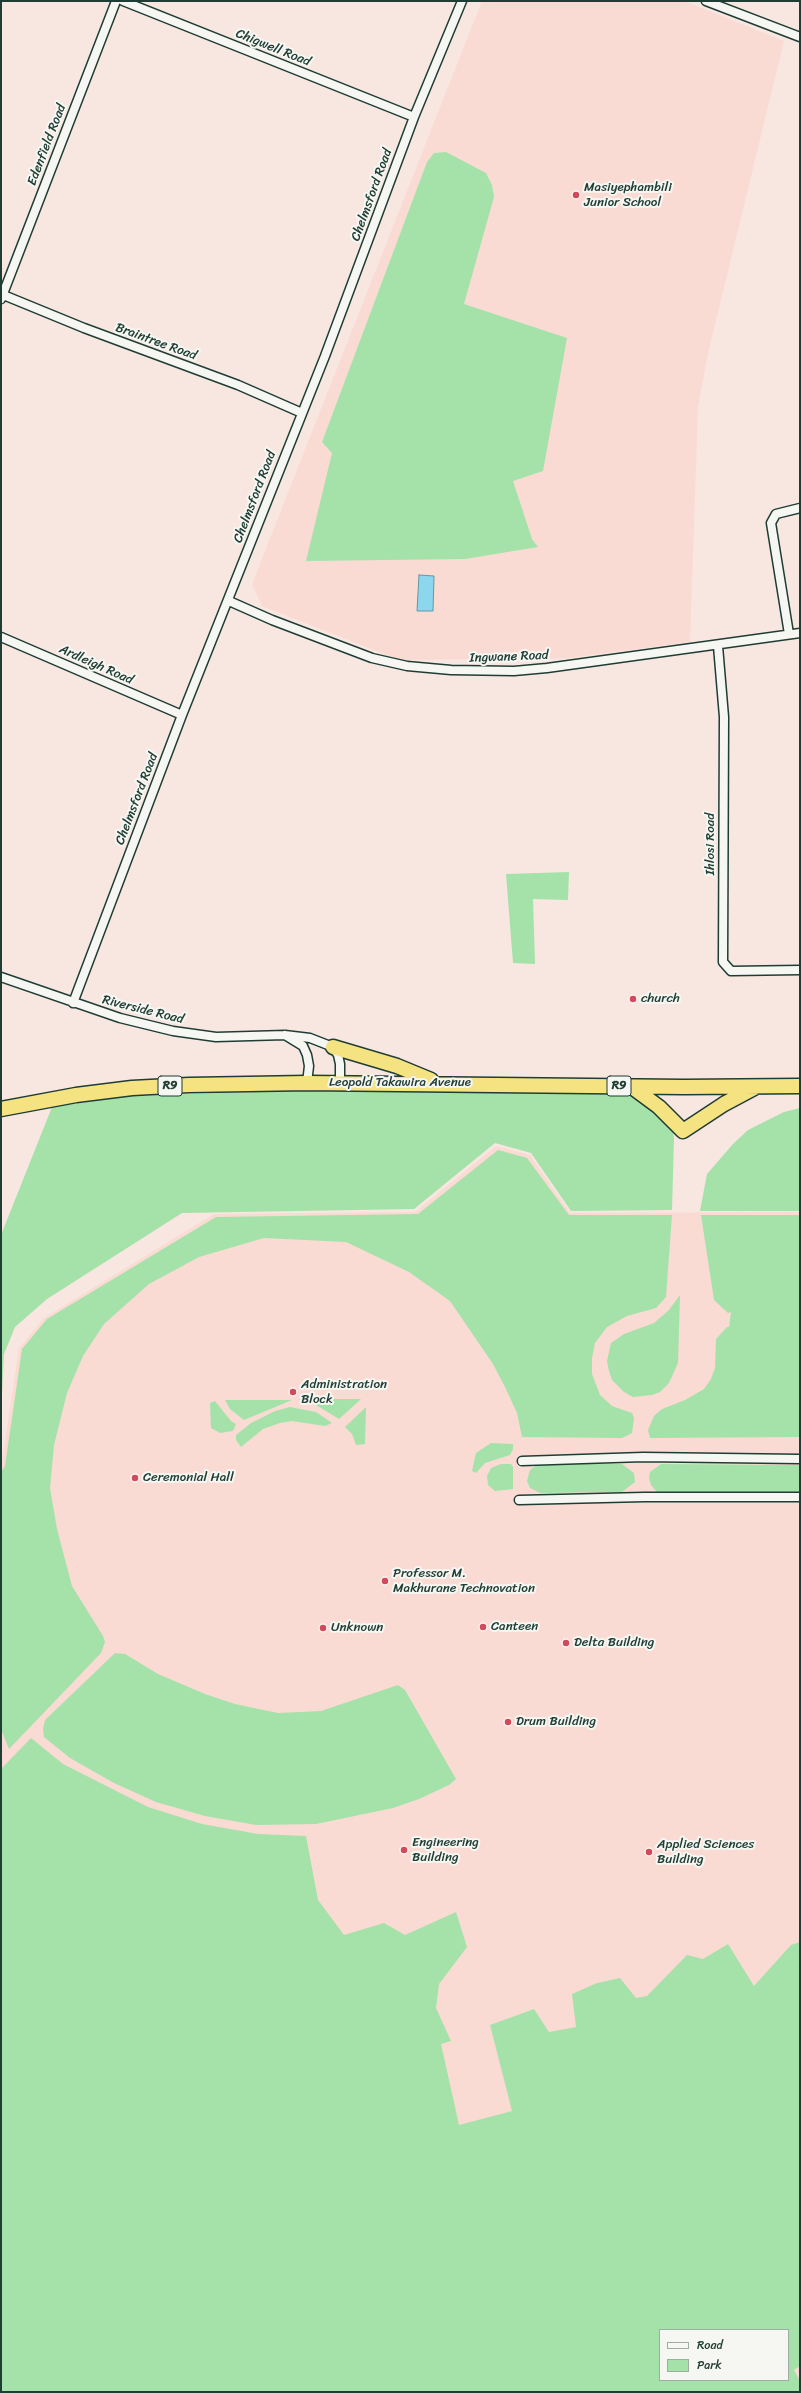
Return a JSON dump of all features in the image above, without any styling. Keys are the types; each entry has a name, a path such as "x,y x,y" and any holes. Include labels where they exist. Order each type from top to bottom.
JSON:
{"highway":[{"path":"333,1047 397,1066 437,1083"},
{"name":"Leopold Takawira Avenue","path":"1,1109 76,1095 132,1088 307,1083 800,1086"},
{"path":"632,1086 665,1112 683,1131 724,1104 757,1086"}],"street":[{"name":"Edenfield Road","path":"1,296 116,1"},
{"name":"Chigwell Road","path":"123,1 414,117"},
{"name":"Chelmsford Road","path":"73,1003 182,715 229,601 325,356 414,117 462,1"},
{"path":"706,1 800,37"},
{"name":"Braintree Road","path":"1,296 238,385 302,412"},
{"path":"789,634 771,523 776,514 800,508"},
{"name":"Ingwane Road","path":"229,601 272,620 372,658 406,666 451,670 514,671 547,668 718,646 800,633"},
{"name":"Ardleigh Road","path":"1,637 182,715"},
{"name":"Ihlosi Road","path":"718,646 724,717 723,962 731,971 800,970"},
{"name":"Riverside Road","path":"1,977 120,1018 194,1034 250,1037 285,1035 310,1038 333,1047"},
{"path":"285,1035 303,1046 308,1054 309,1066 307,1083"},
{"path":"333,1047 338,1055 340,1064 340,1083"},
{"path":"522,1461 643,1457 800,1459"},
{"path":"519,1500 644,1497 800,1497"}],"shaded area":[{"name":"Masiyephambili Junior School","path":"482,1 684,1 784,41 709,349 698,406 690,642 569,658 399,660 262,606 252,584"},
{"path":"496,1146 530,1155 570,1213 800,1212 800,2392 255,2392 1,2014 1,1468 19,1348 44,1318 214,1214 415,1212"}],"green space":[{"path":"446,152 486,173 492,185 494,197 464,304 567,338 543,471 513,481 532,539 538,547 465,559 306,561 332,453 322,442 427,162 434,153"},
{"path":"569,872 568,900 533,899 535,964 513,963 506,874"},
{"path":"285,1091 621,1093 640,1096 672,1125 674,1138 672,1210 571,1211 531,1153 495,1143 414,1209 182,1213 47,1299 15,1327 4,1354 1,1412 1,1235 52,1107 129,1096"},
{"path":"800,1108 800,1211 700,1211 707,1174 733,1144 748,1130 784,1112"},
{"path":"498,1150 527,1158 569,1215 672,1215 666,1297 656,1308 627,1316 607,1327 595,1343 592,1358 592,1374 600,1395 612,1406 632,1413 634,1418 632,1433 622,1438 522,1437 517,1413 493,1364 450,1301 409,1272 346,1242 264,1238 199,1257 149,1284 104,1324 83,1356 67,1393 54,1445 50,1488 57,1529 72,1586 103,1636 105,1642 101,1653 9,1749 1,1729 1,1472 5,1466 22,1349 47,1319 216,1217 418,1214"},
{"path":"701,1215 800,1215 800,1437 650,1438 648,1430 654,1416 662,1409 685,1400 704,1389 711,1379 715,1368 716,1339 727,1327 729,1327 731,1312 728,1313 714,1300"},
{"path":"680,1295 678,1363 669,1383 660,1392 652,1395 633,1397 624,1392 612,1380 607,1361 611,1343 624,1334 654,1323 669,1310"},
{"path":"298,1399 361,1399 339,1419 316,1405"},
{"path":"225,1400 292,1400 244,1420 230,1409"},
{"path":"215,1401 231,1421 236,1424 233,1431 220,1433 211,1428 210,1403"},
{"path":"290,1407 316,1412 332,1423 325,1426 292,1421 280,1423 263,1429 241,1447 236,1440 236,1435 251,1423 275,1411"},
{"path":"366,1407 365,1444 356,1445 352,1434 345,1427"},
{"path":"491,1443 513,1444 513,1449 510,1455 485,1463 476,1473 472,1471 476,1453"},
{"path":"540,1463 622,1464 634,1473 635,1482 622,1492 540,1493 530,1488 527,1481 530,1470"},
{"path":"501,1464 511,1464 513,1467 513,1489 495,1491 488,1485 487,1476 491,1468"},
{"path":"661,1464 800,1465 800,1493 657,1492 651,1485 649,1478 650,1472"},
{"path":"115,1653 125,1654 158,1674 205,1694 235,1704 278,1713 321,1711 398,1685 405,1690 456,1779 449,1785 419,1799 393,1808 316,1824 256,1825 205,1816 156,1802 114,1783 70,1758 44,1737 43,1729 45,1720"},
{"path":"31,1738 63,1764 148,1807 202,1824 258,1834 306,1836 318,1900 344,1935 384,1923 405,1935 456,1912 467,1947 439,1984 436,2008 451,2041 441,2044 459,2125 512,2111 490,2025 534,2009 549,2032 576,2027 572,1994 597,1983 620,1978 636,1998 647,1996 687,1955 703,1959 728,1944 754,1986 791,1945 800,1942 800,2366 794,2370 800,2381 800,2392 1,2392 1,1769"}],"water":[{"path":"419,575 434,576 433,611 417,611"}],"place":[{"name":"Masiyephambili Junior School","path":"576,195"},
{"name":"church","path":"633,999"},
{"name":"Administration Block","path":"293,1392"},
{"name":"Ceremonial Hall","path":"135,1478"},
{"name":"Professor M. Makhurane Technovation","path":"385,1581"},
{"name":"Canteen","path":"483,1627"},
{"name":"Unknown","path":"323,1628"},
{"name":"Delta Building","path":"566,1643"},
{"name":"Drum Building","path":"508,1722"},
{"name":"Engineering Building","path":"404,1850"},
{"name":"Applied Sciences Building","path":"649,1852"}]}
